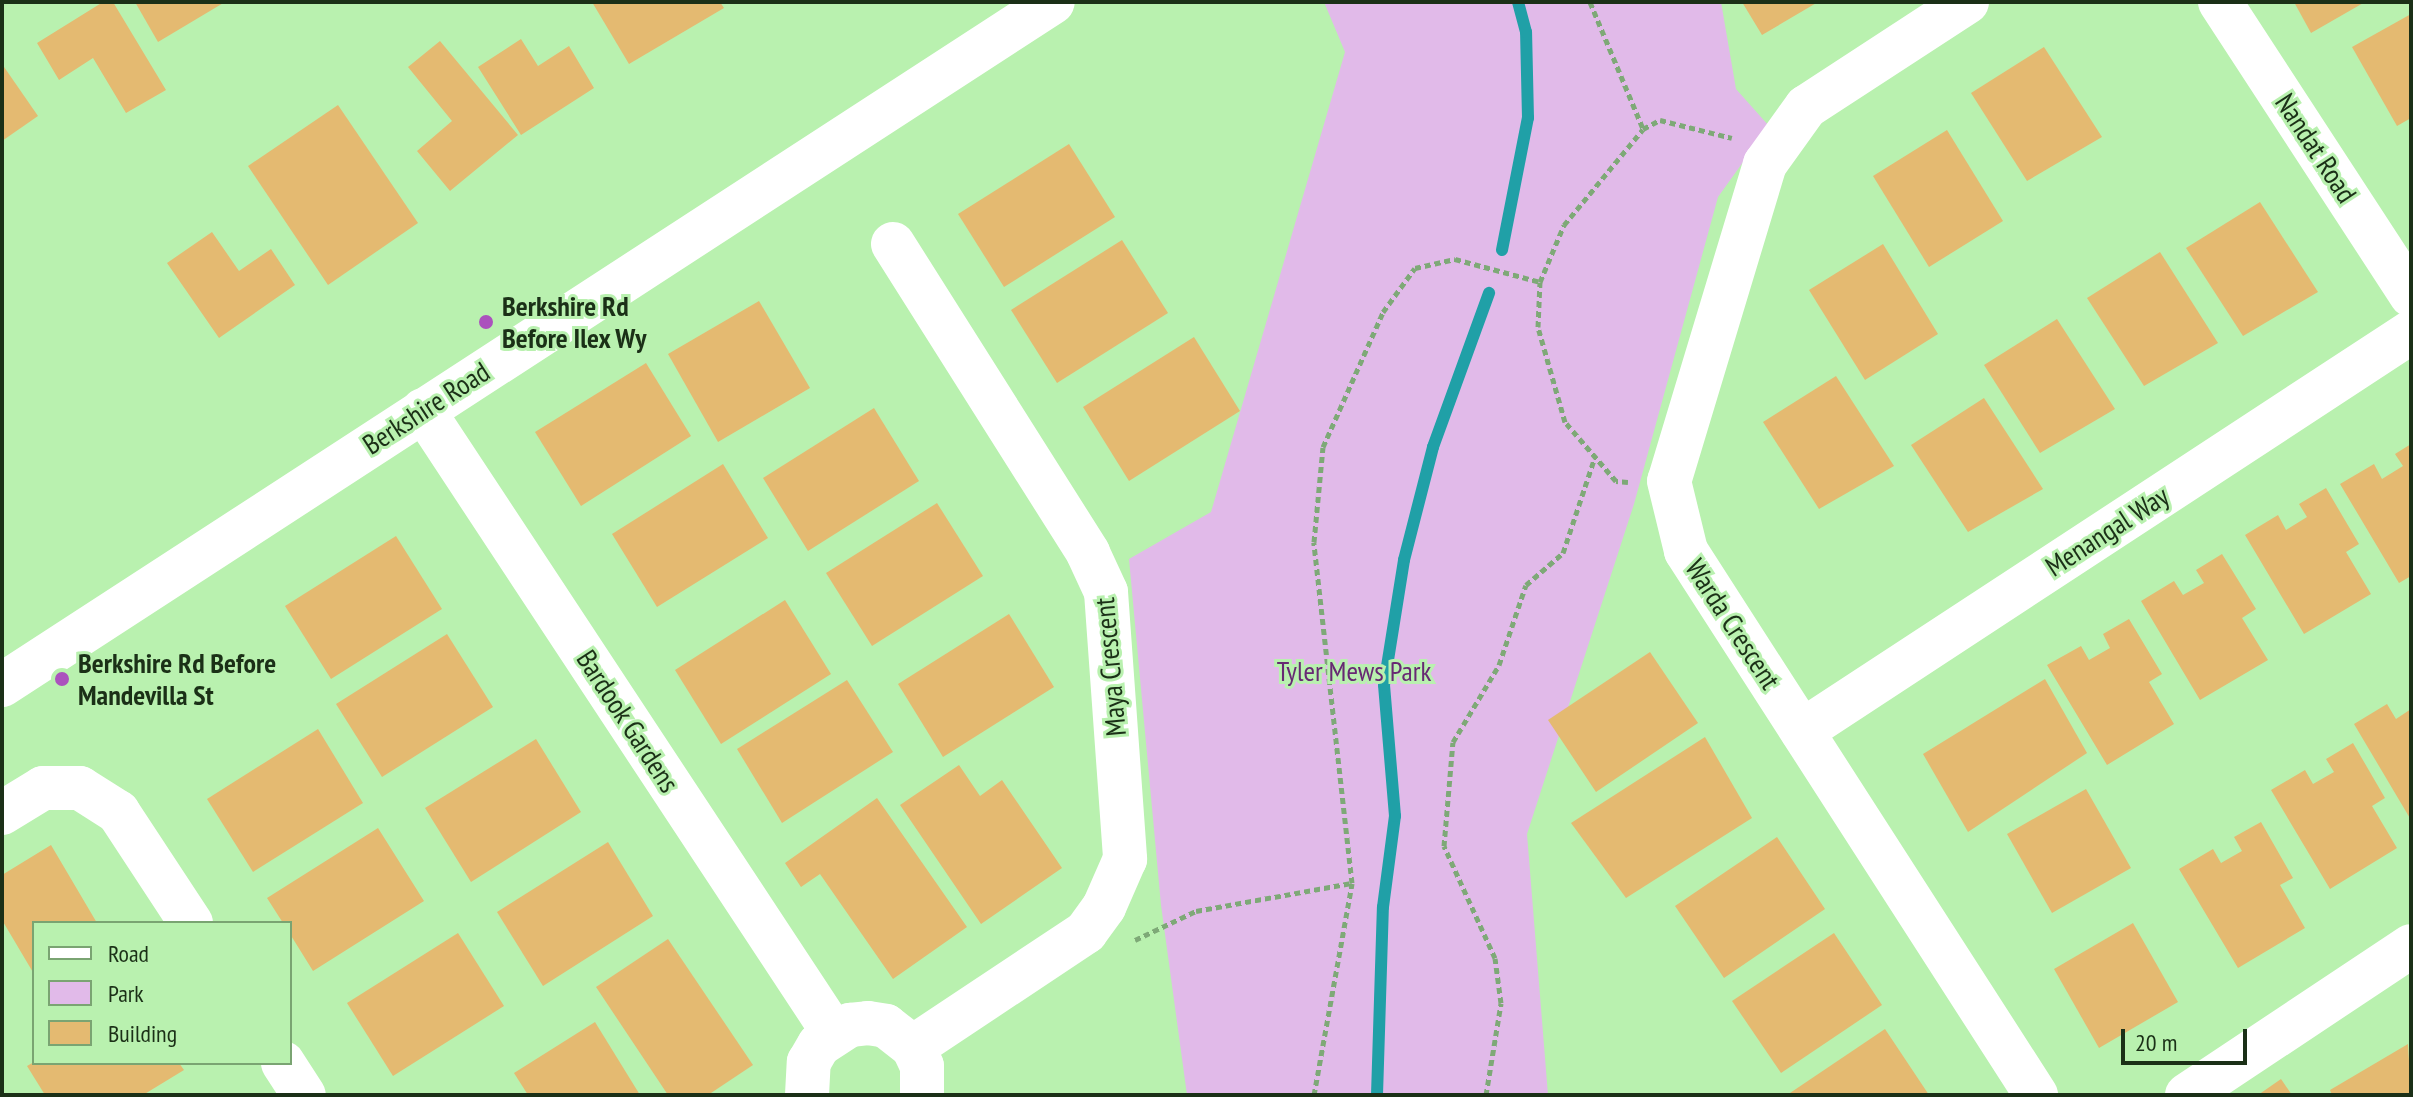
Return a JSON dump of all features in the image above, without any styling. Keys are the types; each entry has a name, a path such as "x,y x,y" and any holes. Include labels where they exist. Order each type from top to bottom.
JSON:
{"street":[{"name":"Berkshire Road","path":"2,685 1053,2"},
{"path":"1669,481 1765,164 1806,107 1967,2"},
{"name":"Nandat Road","path":"2220,2 2411,295"},
{"name":"Maya Crescent","path":"893,244 1088,553 1106,592 1125,859 1104,907 1086,932 913,1047"},
{"name":"Menangal Way","path":"1802,731 2411,332"},
{"name":"Bardook Gardens","path":"423,410 833,1032"},
{"name":"Warda Crescent","path":"1669,481 1686,551 2036,1095"},
{"path":"2,813 43,788 80,788 118,812 190,921"},
{"path":"2187,1095 2411,946"},
{"path":"807,1095 809,1062 833,1032 850,1025 886,1026 913,1047 922,1066 922,1095"},
{"path":"284,1065 304,1095"}],"path":[{"path":"1590,2 1643,129"},
{"path":"1669,481 1616,481 1594,460 1565,422 1538,327 1540,282 1564,225 1643,129 1660,120 1776,150"},
{"path":"1314,1095 1352,883 1314,542 1323,447 1383,312 1415,268 1455,259 1540,282"},
{"path":"1486,1095 1501,1003 1495,958 1444,846 1453,742 1499,665 1526,585 1563,553 1594,460"},
{"path":"1132,941 1196,911 1352,883"}],"green space":[{"name":"Tyler Mews Park","path":"1324,2 1721,2 1736,89 1769,126 1718,197 1634,504 1527,834 1548,1095 1187,1095 1161,905 1129,559 1211,512 1345,52"}],"building":[{"path":"103,2 113,2 166,90 126,113 93,58 59,80 37,43"},
{"path":"135,2 225,2 158,42"},
{"path":"592,2 720,2 724,8 629,64"},
{"path":"1742,2 1818,2 1762,35"},
{"path":"2294,2 2365,2 2311,33"},
{"path":"2411,14 2411,118 2397,126 2352,47"},
{"path":"521,39 538,66 569,46 594,88 521,135 478,67"},
{"path":"440,41 518,135 450,191 417,151 452,121 408,67"},
{"path":"2044,47 2102,137 2027,181 1971,93"},
{"path":"2,64 38,116 2,141"},
{"path":"338,105 418,223 328,285 248,166"},
{"path":"1947,130 2003,221 1929,267 1873,176"},
{"path":"1069,144 1115,217 1004,287 958,214"},
{"path":"2260,202 2318,292 2243,336 2186,248"},
{"path":"212,232 239,271 271,249 295,285 219,338 167,263"},
{"path":"1122,240 1168,313 1057,383 1011,310"},
{"path":"1883,244 1938,334 1865,380 1809,290"},
{"path":"2160,252 2218,343 2144,386 2087,298"},
{"path":"759,301 810,388 718,442 668,354"},
{"path":"2057,319 2115,409 2040,453 1984,365"},
{"path":"1194,337 1240,411 1129,481 1083,407"},
{"path":"646,363 691,436 581,506 535,432"},
{"path":"1836,376 1894,466 1819,509 1763,422"},
{"path":"1984,398 2043,489 1968,532 1911,445"},
{"path":"874,408 919,481 808,551 763,478"},
{"path":"2411,444 2411,576 2399,583 2340,484 2374,464 2382,479 2403,466 2395,454"},
{"path":"723,464 768,538 657,607 612,534"},
{"path":"2326,488 2359,544 2346,552 2371,594 2304,634 2245,535 2278,515 2286,530 2307,517 2299,504"},
{"path":"937,503 983,576 872,646 826,573"},
{"path":"396,536 442,609 331,679 285,606"},
{"path":"2222,554 2256,609 2242,618 2268,660 2200,700 2141,601 2174,581 2183,595 2204,583 2196,570"},
{"path":"785,600 831,674 721,744 675,670"},
{"path":"1009,614 1054,687 943,757 898,684"},
{"path":"2129,619 2162,674 2149,682 2174,724 2107,765 2047,665 2081,646 2089,660 2110,648 2103,634"},
{"path":"447,634 493,707 382,777 336,704"},
{"path":"1650,652 1698,723 1596,792 1548,720"},
{"path":"2045,679 2087,753 1968,832 1923,754"},
{"path":"847,680 893,752 782,823 737,749"},
{"path":"2387,704 2396,719 2411,709 2411,820 2354,724"},
{"path":"318,729 363,803 253,872 207,799"},
{"path":"1705,737 1752,818 1626,898 1571,823"},
{"path":"536,739 581,812 471,882 425,808"},
{"path":"2353,743 2385,798 2372,806 2397,848 2330,889 2271,790 2305,770 2313,784 2334,772 2326,759"},
{"path":"959,765 980,796 1002,780 1062,868 981,924 900,805"},
{"path":"2086,789 2131,868 2052,913 2007,834"},
{"path":"877,798 967,927 893,979 820,874 801,887 785,863"},
{"path":"2261,822 2293,878 2280,885 2305,928 2238,968 2179,869 2213,849 2221,863 2242,851 2234,837"},
{"path":"378,828 424,901 313,971 292,937 292,921 282,921 267,898"},
{"path":"1777,837 1825,909 1724,978 1675,906"},
{"path":"608,842 653,916 543,986 497,912"},
{"path":"51,845 96,921 32,921 32,971 2,920 2,875"},
{"path":"2133,923 2178,1002 2099,1048 2054,969"},
{"path":"458,933 504,1006 393,1076 347,1003"},
{"path":"1834,933 1882,1005 1781,1073 1732,1001"},
{"path":"668,939 753,1065 708,1095 668,1095 596,987"},
{"path":"595,1022 640,1095 528,1095 514,1073"},
{"path":"1885,1029 1929,1095 1787,1095"},
{"path":"2408,1044 2411,1095 2332,1095 2330,1090"},
{"path":"32,1063 180,1065 184,1070 143,1095 45,1095 27,1066"},
{"path":"2281,1079 2292,1095 2258,1095"}],"waterway":[{"path":"1502,250 1528,118 1526,32 1518,2"},
{"path":"1377,1095 1383,907 1395,816 1384,685 1404,560 1433,447 1489,293"}],"place":[{"name":"Berkshire Rd Before Ilex Wy","path":"486,322"},
{"name":"Berkshire Rd Before Mandevilla St","path":"62,679"}]}
